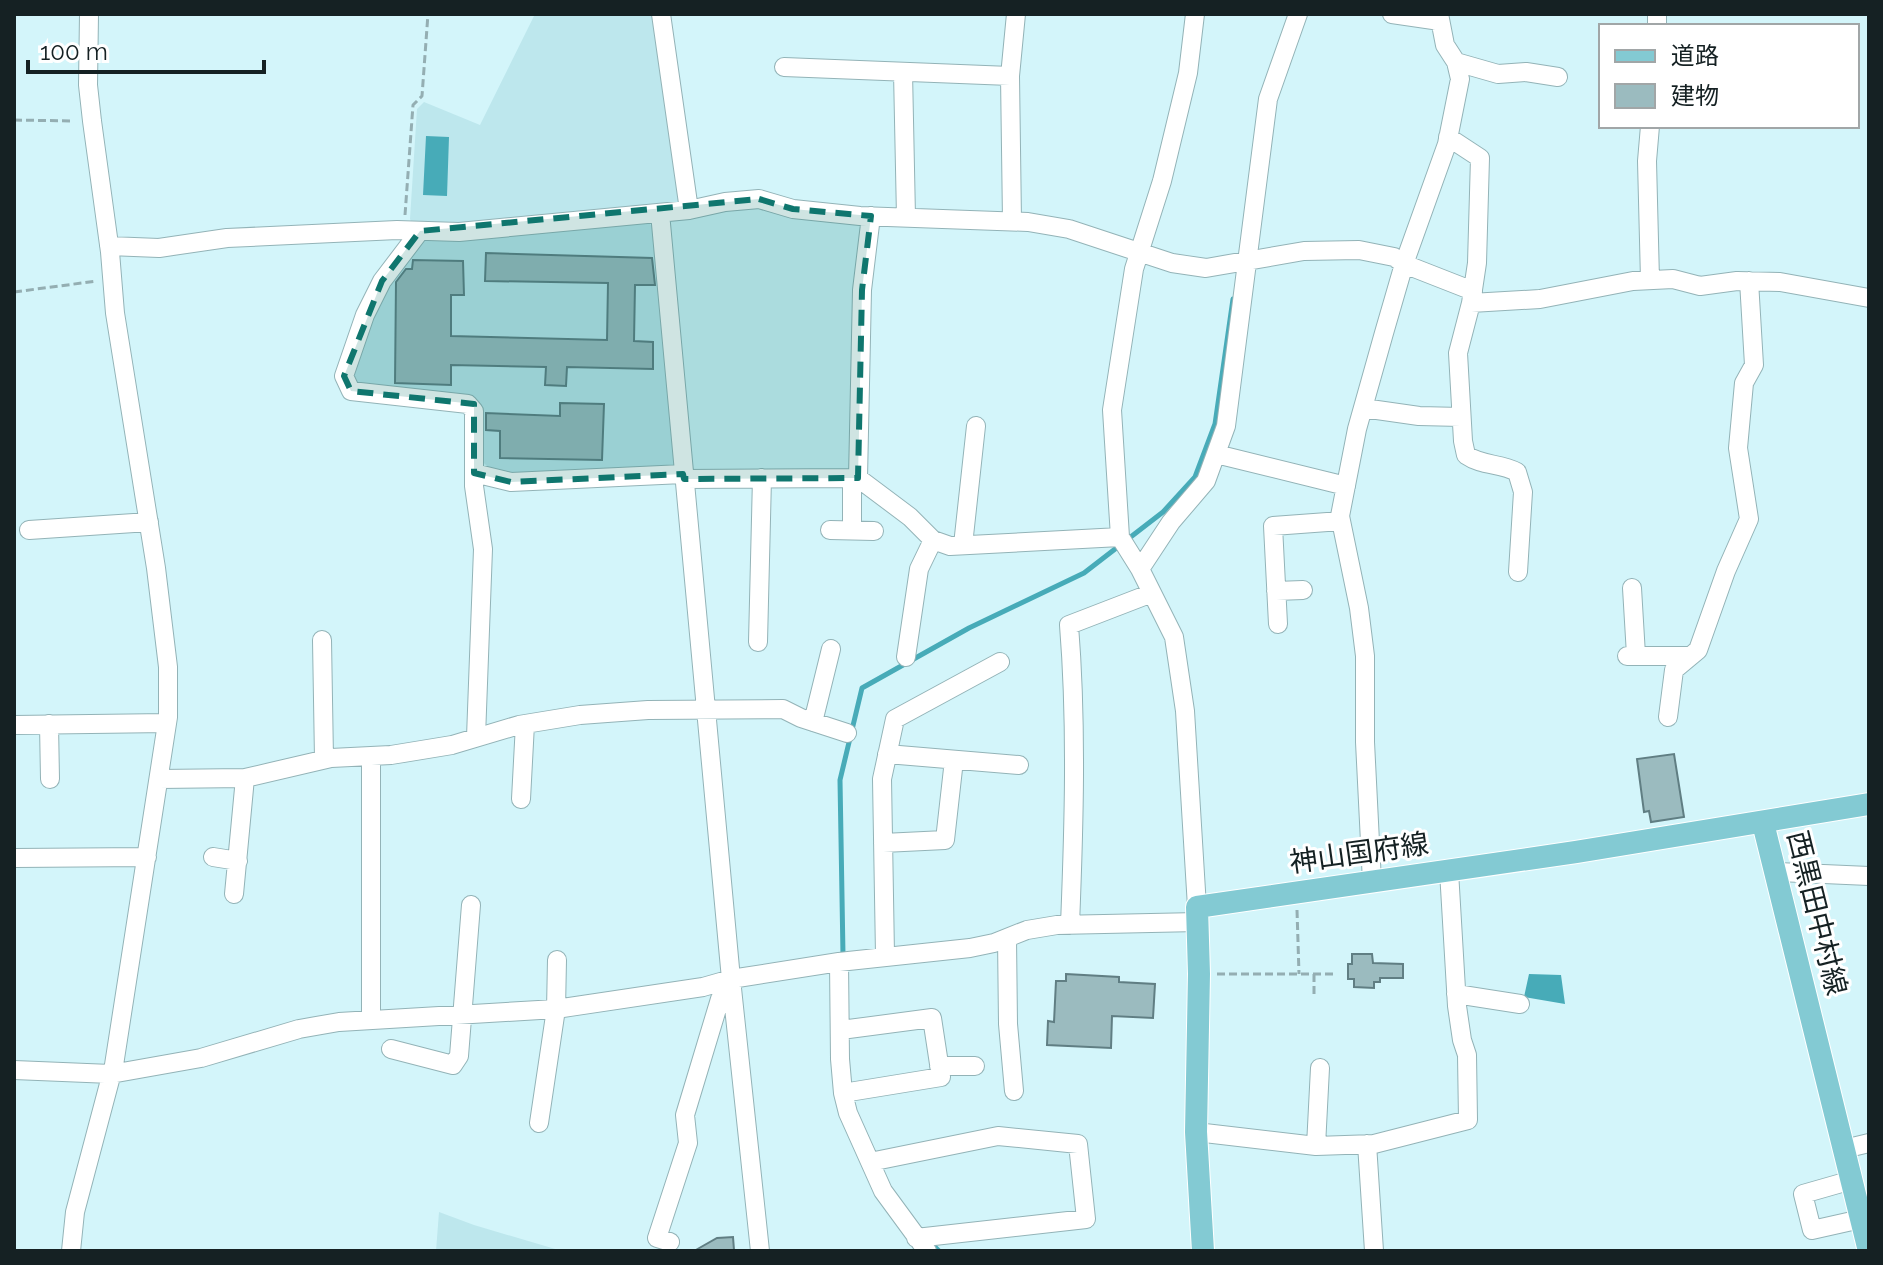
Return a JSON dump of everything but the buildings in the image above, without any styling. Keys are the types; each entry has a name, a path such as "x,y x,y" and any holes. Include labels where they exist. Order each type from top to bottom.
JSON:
{"main road":[{"name":"神山国府線","path":"1198,915 1297,893 1763,823 1869,804"},
{"name":"西黒田中村線","path":"1763,823 1869,1251"},
{"path":"1198,915 1196,1132 1203,1251"}],"street":[{"path":"71,1251 75,1212 111,1074 167,723 168,667 149,522 115,313 88,85 89,14"},
{"path":"661,14 689,210"},
{"path":"1012,221 1010,76 1016,14"},
{"path":"14,1070 111,1074 201,1058 299,1029 371,1020 556,1009 885,955 970,948 1027,930 1198,915 1185,711 1174,637 1140,569 1121,540 1112,410 1134,269 1162,181 1188,73 1195,14"},
{"path":"1140,569 1171,522 1206,481 1226,426 1268,99 1298,14"},
{"path":"1372,882 1365,742 1365,656 1359,608 1341,521 1363,408 1404,264 1448,137 1460,79 1456,62 1445,45 1440,18 1392,14"},
{"path":"1456,62 1498,74 1526,72 1558,77"},
{"path":"784,67 1010,76"},
{"path":"903,72 906,217"},
{"path":"1650,128 1647,161 1650,280"},
{"path":"1448,137 1480,158 1477,263 1458,353 1466,455 1476,462 1506,466 1517,472 1523,492 1518,572"},
{"path":"109,246 159,248 227,238 410,230 459,232 689,210 759,199 793,209 871,216 1012,221 1069,229 1172,263 1206,268 1304,251 1359,250 1394,257 1472,297 1540,299 1633,281 1673,279 1700,286 1749,281 1780,282 1869,298"},
{"path":"660,213 731,979 760,1251"},
{"path":"852,530 852,487 858,478 862,290 871,216"},
{"path":"410,230 365,315 344,376 351,391 468,404 474,411 474,473 483,549 476,737"},
{"path":"1668,717 1674,670 1698,650 1726,571 1749,519 1738,448 1744,383 1754,365 1749,281"},
{"path":"1363,408 1419,416 1461,417"},
{"path":"963,545 976,426"},
{"path":"1216,454 1346,486"},
{"path":"474,473 511,482 684,477 858,478 910,517 933,540 950,546 1121,540"},
{"path":"758,642 762,478"},
{"path":"1278,624 1273,526 1341,521"},
{"path":"29,530 149,522"},
{"path":"830,530 874,531"},
{"path":"906,657 919,569 933,540"},
{"path":"1632,588 1631,656 1691,656"},
{"path":"1276,591 1303,590"},
{"path":"1070,925 1074,788 1069,625 1152,593"},
{"path":"322,640 324,759"},
{"path":"813,722 831,649"},
{"path":"885,955 882,779 895,719 1000,662"},
{"path":"159,779 245,778 324,759 452,745 525,724 580,715 783,709 847,733"},
{"path":"14,725 167,723"},
{"path":"49,724 50,779"},
{"path":"521,799 525,724"},
{"path":"887,754 1019,765"},
{"path":"371,756 371,1020"},
{"path":"883,843 945,840 954,760"},
{"path":"234,894 245,778"},
{"path":"14,858 58,849 147,857"},
{"path":"213,857 238,861"},
{"path":"1196,1132 1316,1146 1367,1144 1468,1120 1467,1055 1456,994 1449,871"},
{"path":"1777,872 1869,876"},
{"path":"391,1049 453,1065 459,1056 471,905"},
{"path":"1007,938 1008,1024 1014,1091"},
{"path":"539,1123 556,1009 557,960"},
{"path":"839,962 843,1093 848,1113 883,1191 921,1247 1086,1219 1078,1144 998,1136 870,1162"},
{"path":"670,1242 657,1238 688,1143 685,1115 720,999 731,979"},
{"path":"1456,994 1520,1004"},
{"path":"841,1030 932,1018 941,1077 843,1093"},
{"path":"939,1066 975,1066"},
{"path":"1316,1146 1320,1068"},
{"path":"1844,1149 1869,1143"},
{"path":"1367,1144 1374,1251"},
{"path":"1852,1180 1803,1194 1812,1230 1861,1219"}],"path":[{"path":"410,230 405,212 413,105 422,96 428,14"},
{"path":"14,120 92,121"},
{"path":"14,292 112,279"},
{"path":"1297,893 1299,974"},
{"path":"1199,974 1337,974"},
{"path":"1314,974 1314,995"}],"highlighted area":[{"path":"759,199 793,209 871,216 862,290 858,478 684,479 683,474 511,482 474,473 474,404 351,391 344,376 382,281 420,231"}],"shaded area":[{"path":"535,14 656,14 683,205 413,226 410,219 417,109 424,102 480,125"},
{"path":"646,219 656,232 676,466 515,477 492,471 482,461 480,409 358,387 353,370 371,310 426,234"},
{"path":"439,1212 474,1225 562,1251 436,1251"}],"water":[{"path":"426,136 449,137 447,196 423,195"},
{"path":"1529,974 1561,975 1565,1004 1524,997"}],"waterway":[{"path":"843,955 840,780 862,688 969,628 1084,573 1163,512 1195,477 1215,424 1233,299"},
{"path":"933,1245 939,1251"}]}
